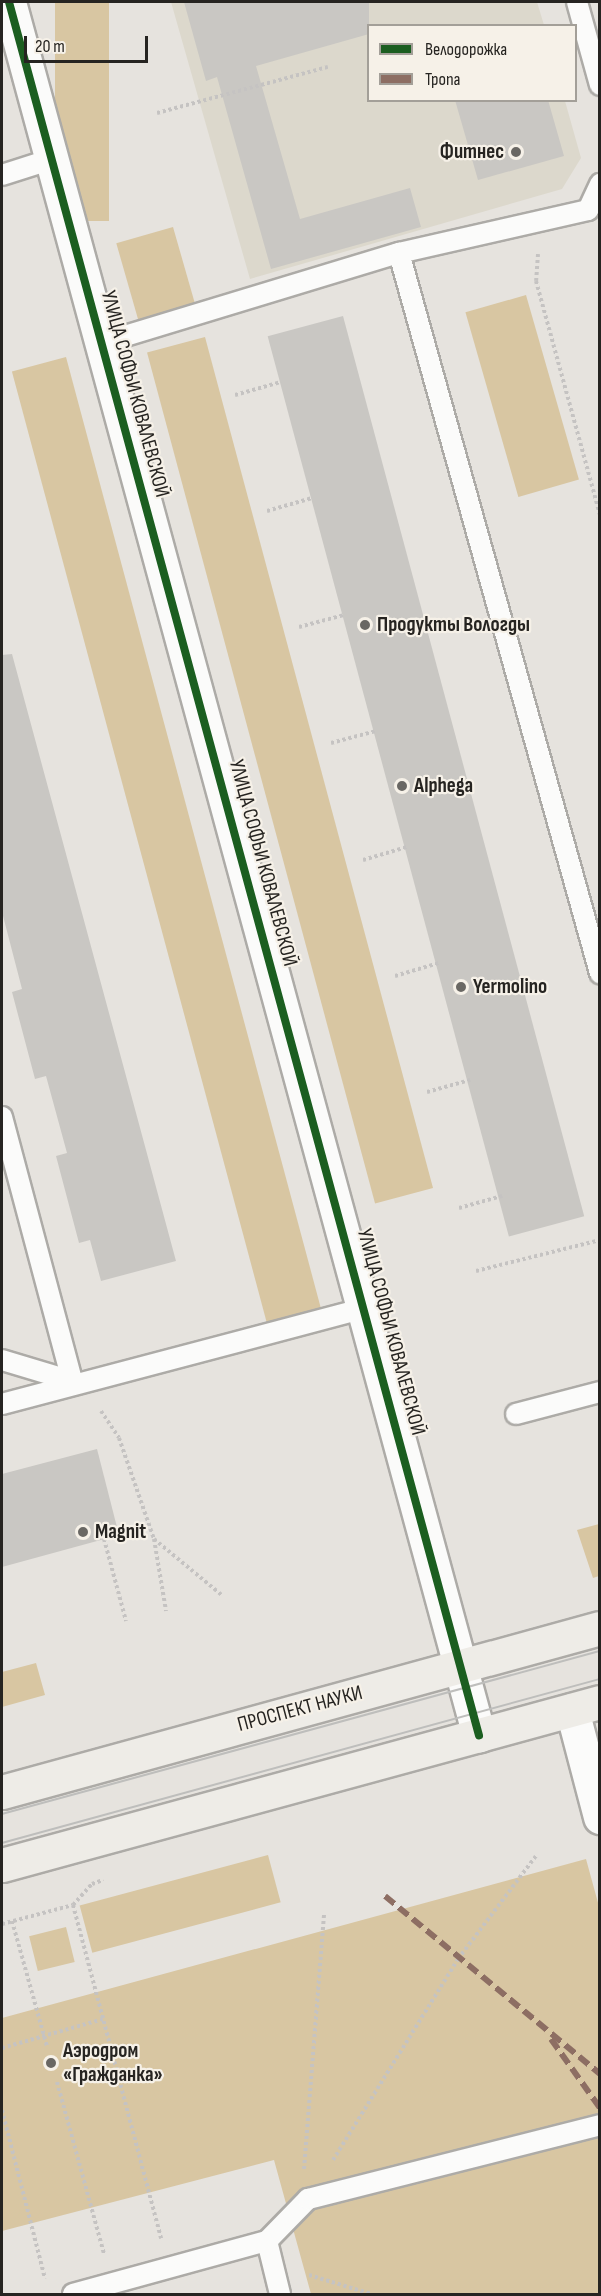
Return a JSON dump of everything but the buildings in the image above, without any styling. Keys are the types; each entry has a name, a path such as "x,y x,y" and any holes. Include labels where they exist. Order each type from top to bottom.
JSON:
{"main road":[{"name":"ПРОСПЕКТ НАУКИ","path":"2,1792 600,1628"},
{"path":"2,1865 586,1706"}],"street":[{"name":"УЛИЦА СОФЬИ КОВАЛЕВСКОЙ","path":"9,2 366,1308 479,1735"},
{"path":"586,1706 600,1816"}],"lane":[{"path":"576,2 600,85"},
{"path":"2,175 52,159"},
{"path":"102,343 399,253 588,210 600,184"},
{"path":"399,253 600,973"},
{"path":"2,1117 72,1382"},
{"path":"2,1404 72,1382 259,1339 366,1308"},
{"path":"2,1360 72,1382"},
{"path":"516,1414 600,1392"},
{"path":"73,2295 168,2266 267,2241 309,2199 600,2126"},
{"path":"267,2241 280,2295"}],"path":[{"path":"157,112 328,67"},
{"path":"540,221 536,281 600,515"},
{"path":"235,395 281,382"},
{"path":"267,511 312,498"},
{"path":"299,627 344,615"},
{"path":"331,743 376,731"},
{"path":"363,860 407,847"},
{"path":"395,976 439,963"},
{"path":"427,1092 470,1080"},
{"path":"459,1208 502,1196"},
{"path":"476,1271 600,1240"},
{"path":"72,1382 92,1398 119,1438 153,1539 166,1611"},
{"path":"104,1539 126,1622"},
{"path":"153,1539 223,1596"},
{"path":"309,2199 458,1959 536,1856"},
{"path":"2,1924 73,1905 92,1884 111,1878"},
{"path":"73,1905 168,2266"},
{"path":"309,2199 303,2164 324,1913"},
{"path":"12,1922 47,2046"},
{"path":"2,2048 103,2019"},
{"path":"57,2082 112,2283"},
{"path":"2,2110 46,2283"},
{"path":"273,2264 371,2295"}],"shaded area":[{"path":"55,2 109,2 109,221 55,221"},
{"path":"171,2 537,2 544,24 367,24 367,102 565,102 581,158 562,189 250,279"},
{"path":"173,227 195,304 138,320 116,243"},
{"path":"526,295 579,480 518,497 465,312"},
{"path":"205,337 433,1188 375,1204 147,353"},
{"path":"66,357 321,1308 267,1323 12,371"},
{"path":"599,1524 599,1576 593,1578 577,1530"},
{"path":"36,1663 45,1695 2,1707 2,1672"},
{"path":"268,1855 281,1902 92,1953 80,1905"},
{"path":"586,1859 600,1910 599,2294 311,2294 274,2160 2,2231 2,2018"},
{"path":"66,1927 75,1962 38,1971 29,1936"}],"tram line":[{"path":"2,1814 600,1651"},
{"path":"2,1843 600,1679"}],"marked path":[{"path":"385,1896 600,2074"},
{"path":"551,2039 600,2108"}],"cycle path":[{"path":"9,2 479,1735"}],"place":[{"name":"Фитнес","path":"516,152"},
{"name":"Продукты Вологды","path":"365,625"},
{"name":"Alphega","path":"402,786"},
{"name":"Yermolino","path":"461,987"},
{"name":"Magnit","path":"83,1532"},
{"name":"Аэродром «Гражданка»","path":"51,2063"}]}
